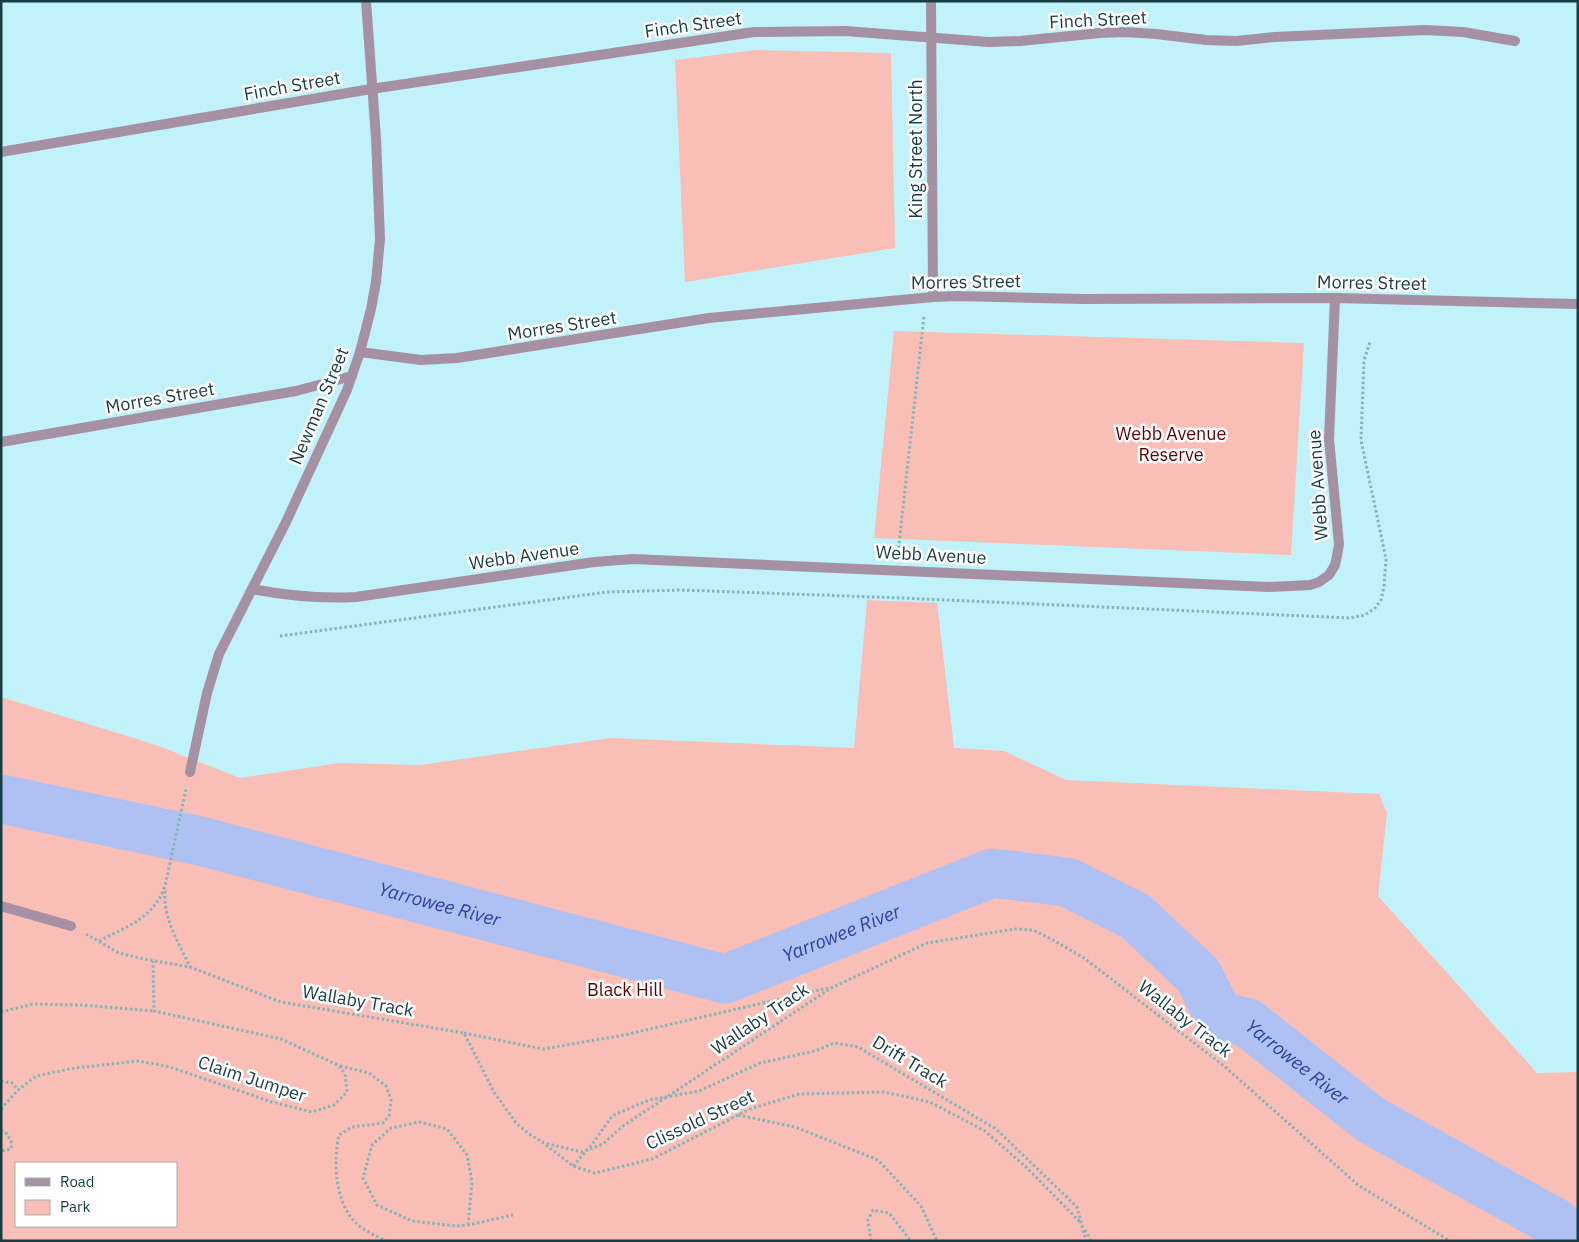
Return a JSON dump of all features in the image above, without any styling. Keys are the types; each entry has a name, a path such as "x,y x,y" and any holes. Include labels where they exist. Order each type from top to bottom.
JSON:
{"street":[{"name":"Newman Street","path":"189,777 213,670 228,633 286,522 352,376 360,352 376,282 380,246 376,138 366,1"},
{"name":"King Street North","path":"929,298 931,1"},
{"name":"Finch Street","path":"1,152 372,89 754,32 845,30 989,42 1125,32 1236,41 1275,37 1425,30 1462,32 1515,41"},
{"name":"Morres Street","path":"360,352 413,359 458,358 709,318 957,296 1083,299 1335,298 1578,304"},
{"name":"Webb Avenue","path":"252,588 297,597 356,597 594,562 633,559 1269,587 1310,585 1325,579 1335,565 1338,544 1329,439 1335,298"},
{"name":"Morres Street","path":"1,442 296,391 352,376"},
{"path":"1,906 71,926"}],"path":[{"path":"896,570 929,298"},
{"path":"98,942 146,915 159,900 165,886 189,777"},
{"path":"165,886 165,909 168,920 190,967"},
{"name":"Wallaby Track","path":"71,926 119,952 153,961 190,967 281,1002 464,1033 543,1049 624,1035 831,988"},
{"name":"Wallaby Track","path":"586,1150 603,1144 622,1126 831,988 927,943 1015,929 1033,930 1084,958 1224,1066 1358,1185 1450,1241"},
{"path":"153,961 154,1011"},
{"path":"1,1012 33,1004 82,1005 154,1011 281,1039 338,1065 369,1073 386,1086 391,1100 389,1116 382,1123 352,1127 339,1136 335,1153 337,1180 343,1204 356,1224 386,1241"},
{"path":"464,1033 494,1092 516,1123 544,1143 582,1152 586,1150"},
{"name":"Drift Track","path":"573,1166 612,1116 648,1100 699,1091 760,1063 815,1051 834,1043 858,1047 996,1128 1077,1207 1086,1241"},
{"name":"Claim Jumper","path":"1,1109 18,1090 36,1076 75,1068 139,1061 170,1067 272,1102 312,1112 334,1105 347,1092 346,1074 338,1065"},
{"path":"1,1081 12,1082 18,1090"},
{"name":"Clissold Street","path":"544,1143 573,1166 595,1173 652,1160 750,1108 799,1094 884,1092 930,1102 985,1131 1027,1168 1082,1224 1091,1241"},
{"path":"737,1115 795,1127 878,1160 921,1206 937,1241"},
{"path":"468,1225 472,1182 467,1155 448,1129 419,1122 391,1128 372,1145 363,1178 377,1205 412,1221 456,1226 468,1225 513,1216"},
{"path":"1,1130 7,1134 12,1143 10,1149 1,1151"},
{"path":"871,1241 868,1220 873,1210 889,1214 911,1241"}],"green space":[{"path":"756,50 891,53 895,248 685,282 675,60"},
{"name":"Webb Avenue Reserve","path":"894,331 1304,343 1291,555 874,538"},
{"name":"Black Hill","path":"867,600 937,603 954,748 1004,751 1066,780 1379,794 1387,813 1378,896 1537,1073 1578,1072 1578,1241 1,1241 1,697 156,745 240,778 339,763 420,765 611,738 854,748"}],"waterway":[{"name":"Yarrowee River","path":"1,799 200,841 725,979 992,873 1067,882 1135,916 1198,975 1219,1016 1248,1023 1371,1120 1556,1223 1574,1241"}]}
